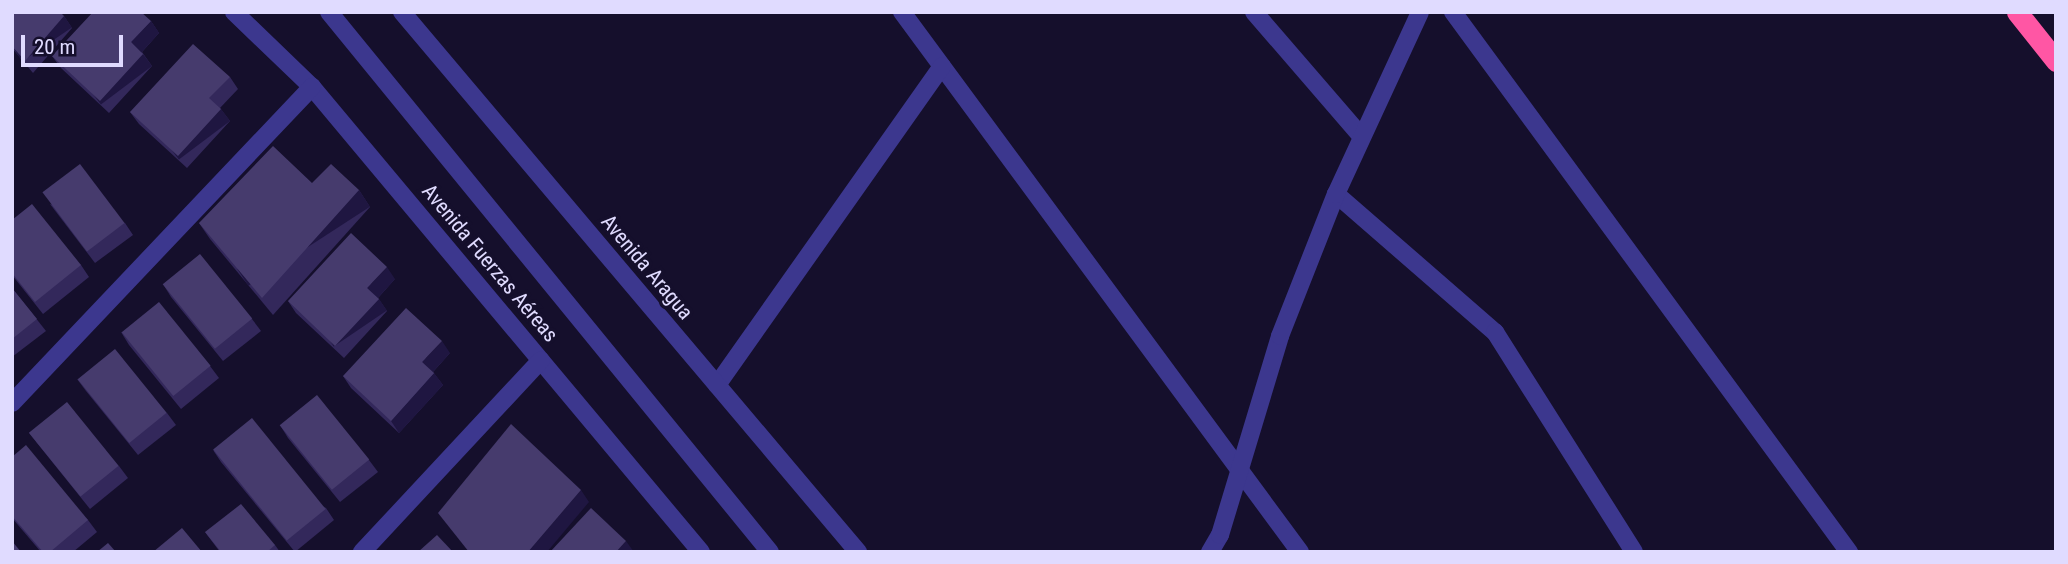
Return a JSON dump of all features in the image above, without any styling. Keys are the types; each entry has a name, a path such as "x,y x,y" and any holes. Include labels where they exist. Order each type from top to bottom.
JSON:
{"highway":[{"path":"2017,12 2056,61"}],"street":[{"name":"Avenida Fuerzas Aéreas","path":"233,12 312,87 701,552"},
{"path":"329,12 770,552"},
{"name":"Avenida Aragua","path":"402,12 858,552"},
{"path":"902,12 1240,467 1300,552"},
{"path":"1254,12 1362,137"},
{"path":"1210,552 1220,535 1280,335 1336,194 1420,12"},
{"path":"1453,12 1849,552"},
{"path":"718,386 942,66"},
{"path":"12,403 312,87"},
{"path":"1336,194 1495,332 1634,552"},
{"path":"362,552 541,360"}],"building":[{"path":"12,12 60,12 64,16 25,61 12,46"},
{"path":"93,12 141,12 151,21 131,42 143,54 100,101 52,56"},
{"path":"193,44 230,77 209,98 221,109 178,156 130,112"},
{"path":"273,146 312,183 331,164 359,190 262,298 199,223"},
{"path":"80,164 125,223 87,251 42,192"},
{"path":"32,204 81,265 35,302 12,273 12,220"},
{"path":"351,233 387,267 367,288 379,299 335,346 288,301"},
{"path":"200,254 252,319 215,349 163,284"},
{"path":"12,288 37,319 12,339"},
{"path":"159,302 211,366 173,396 122,332"},
{"path":"406,308 442,341 422,362 434,373 391,421 343,376"},
{"path":"115,349 167,413 129,443 78,379"},
{"path":"317,395 369,460 332,490 280,425"},
{"path":"67,402 119,466 81,497 29,433"},
{"path":"252,418 326,509 287,540 213,449"},
{"path":"511,424 581,490 528,552 469,552 438,513"},
{"path":"26,445 88,520 50,552 43,552 12,516 12,457"},
{"path":"241,504 275,545 267,552 221,552 205,532"},
{"path":"591,508 626,541 616,552 550,552"},
{"path":"182,528 202,552 153,552"},
{"path":"437,535 453,552 418,552"},
{"path":"12,541 21,552 12,552"},
{"path":"108,543 116,552 97,552"}]}
